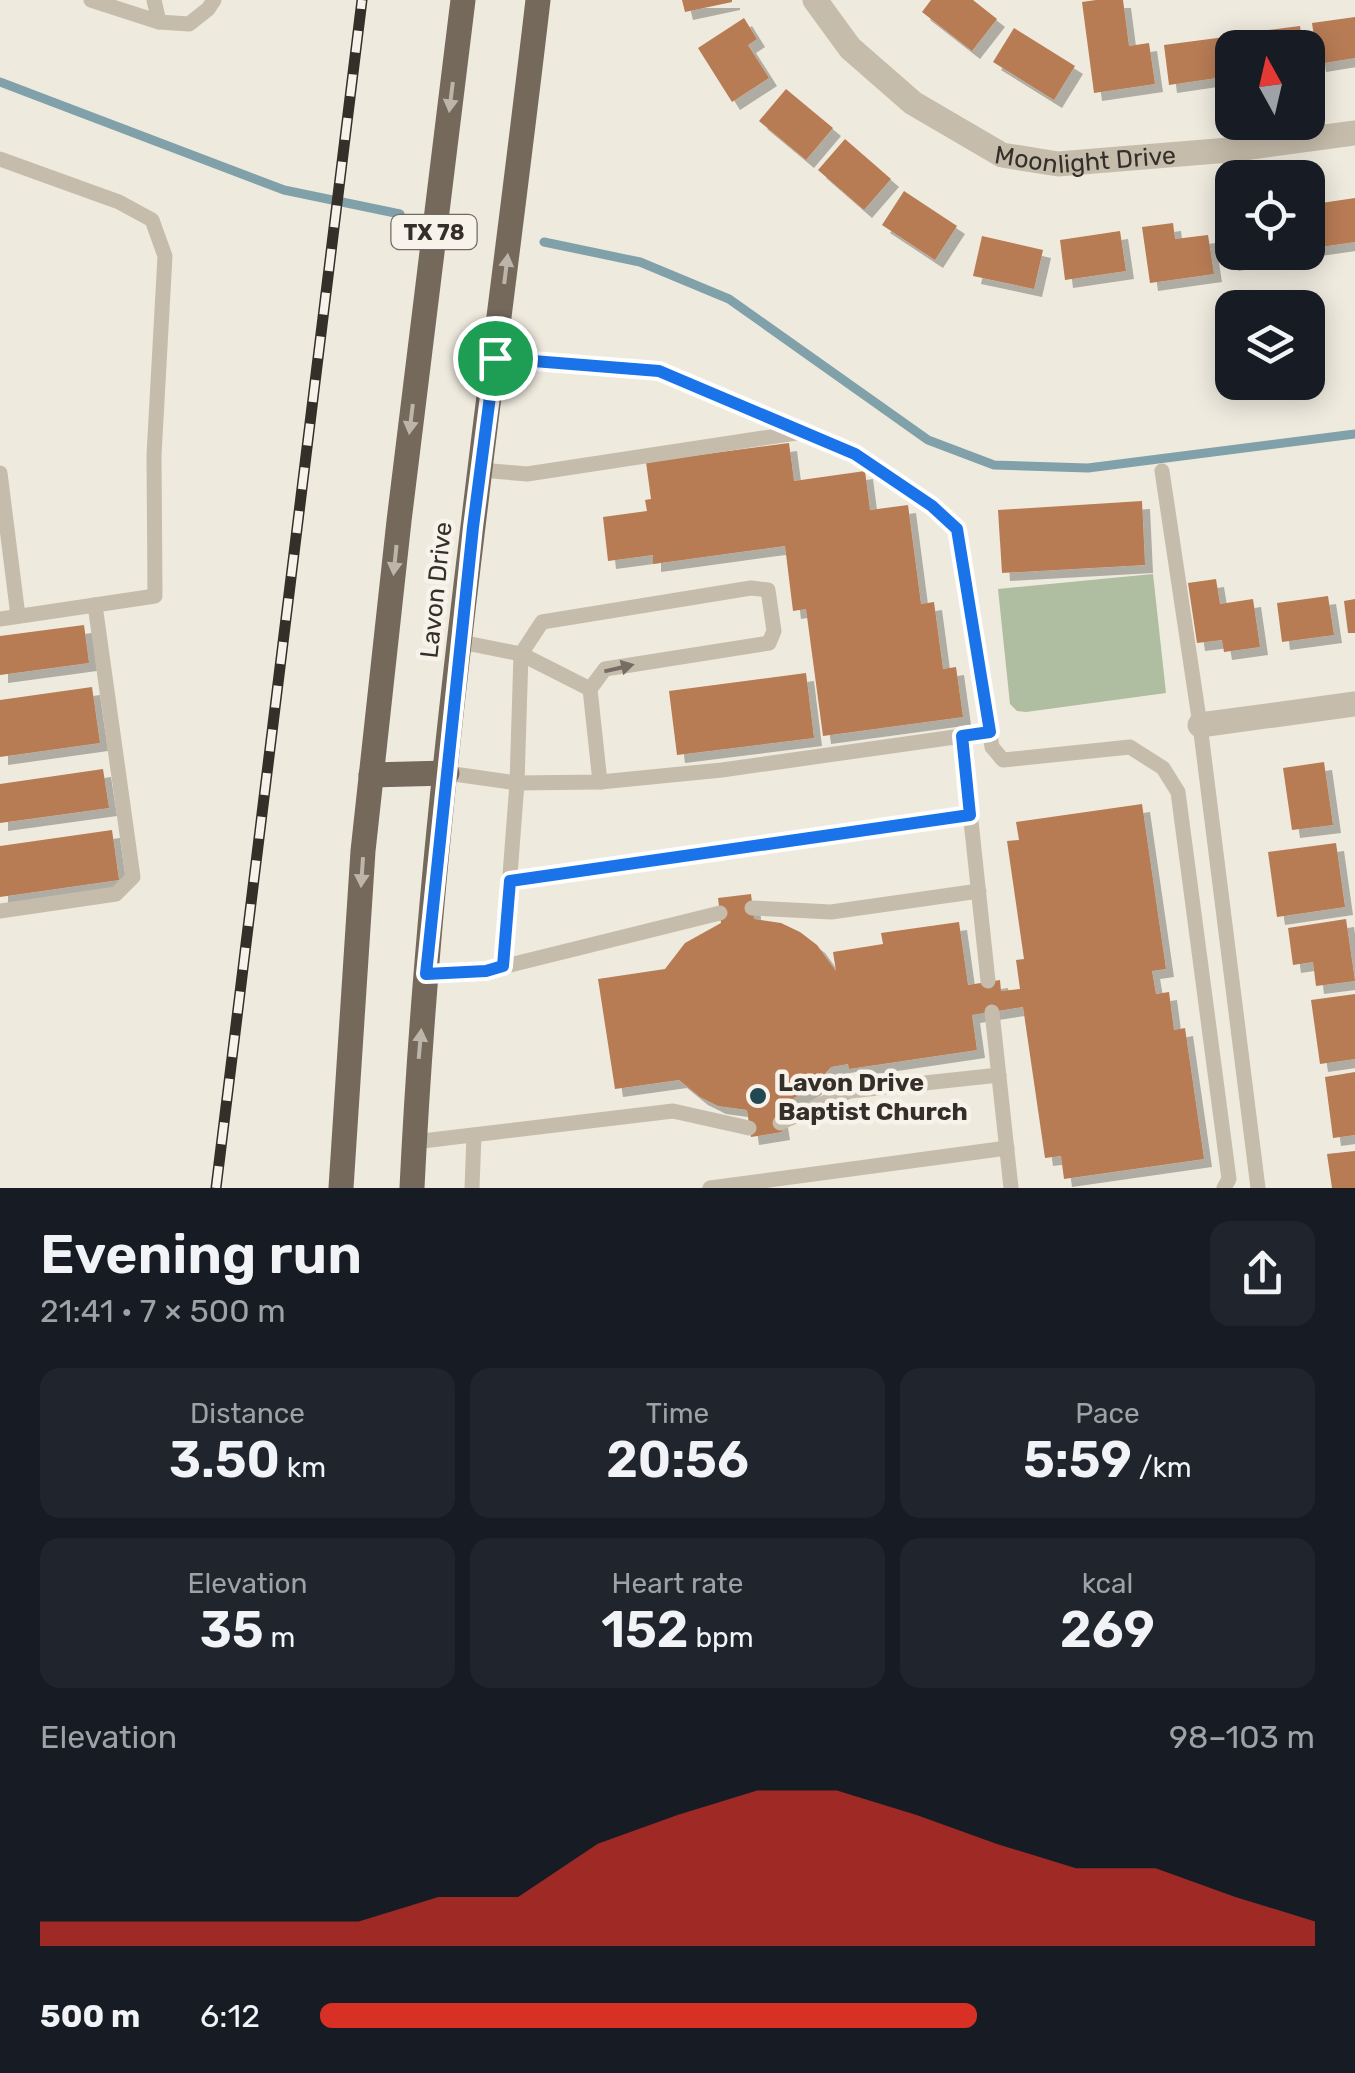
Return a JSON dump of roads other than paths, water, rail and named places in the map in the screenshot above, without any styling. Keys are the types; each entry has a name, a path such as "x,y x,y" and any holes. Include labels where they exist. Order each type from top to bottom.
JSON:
{"main road":[{"name":"Lavon Drive","path":"341,1188 372,775 464,0"},
{"name":"Lavon Drive","path":"412,1188 426,974 446,773 538,0"},
{"path":"372,775 446,773"},
{"path":"349,1060 359,1124 359,1188"}],"street":[{"name":"Moonlight Drive","path":"815,0 850,48 913,102 1002,155 1058,164 1229,150 1355,133"},
{"path":"1200,725 1355,704"}],"lane":[{"path":"91,0 159,22 189,24 214,0"},
{"path":"154,0 159,22"},
{"path":"0,159 119,202 152,220 165,256 154,455 156,596 0,619"},
{"path":"495,358 659,371 855,454 932,506 957,529 992,747 1003,760 1130,746 1163,768 1178,792 1230,1179 1224,1188"},
{"path":"480,470 527,474 804,432"},
{"path":"1162,471 1200,725 1258,1188"},
{"path":"0,473 18,616"},
{"path":"503,966 517,783 521,654 542,622 751,588 768,590 774,631 769,643 604,670 590,689 600,782"},
{"path":"0,911 116,894 133,877 95,606"},
{"path":"461,642 521,654 590,689"},
{"path":"446,773 517,783 600,782 722,770 990,732"},
{"path":"962,736 988,981"},
{"path":"510,881 970,815"},
{"path":"752,908 832,912 979,891"},
{"path":"426,974 486,971 720,912"},
{"path":"992,1012 1011,1188"},
{"path":"780,1123 850,1090 999,1075"},
{"path":"414,1142 673,1111 750,1128"},
{"path":"472,1188 474,1135"},
{"path":"710,1188 1007,1148"}],"waterway":[{"path":"0,82 284,190 400,214"},
{"path":"544,242 640,262 729,299 928,440 994,465 1088,468 1355,434"}],"railway":[{"path":"216,1188 362,0"}],"place":[{"name":"Lavon Drive Baptist Church","path":"758,1096"}]}
